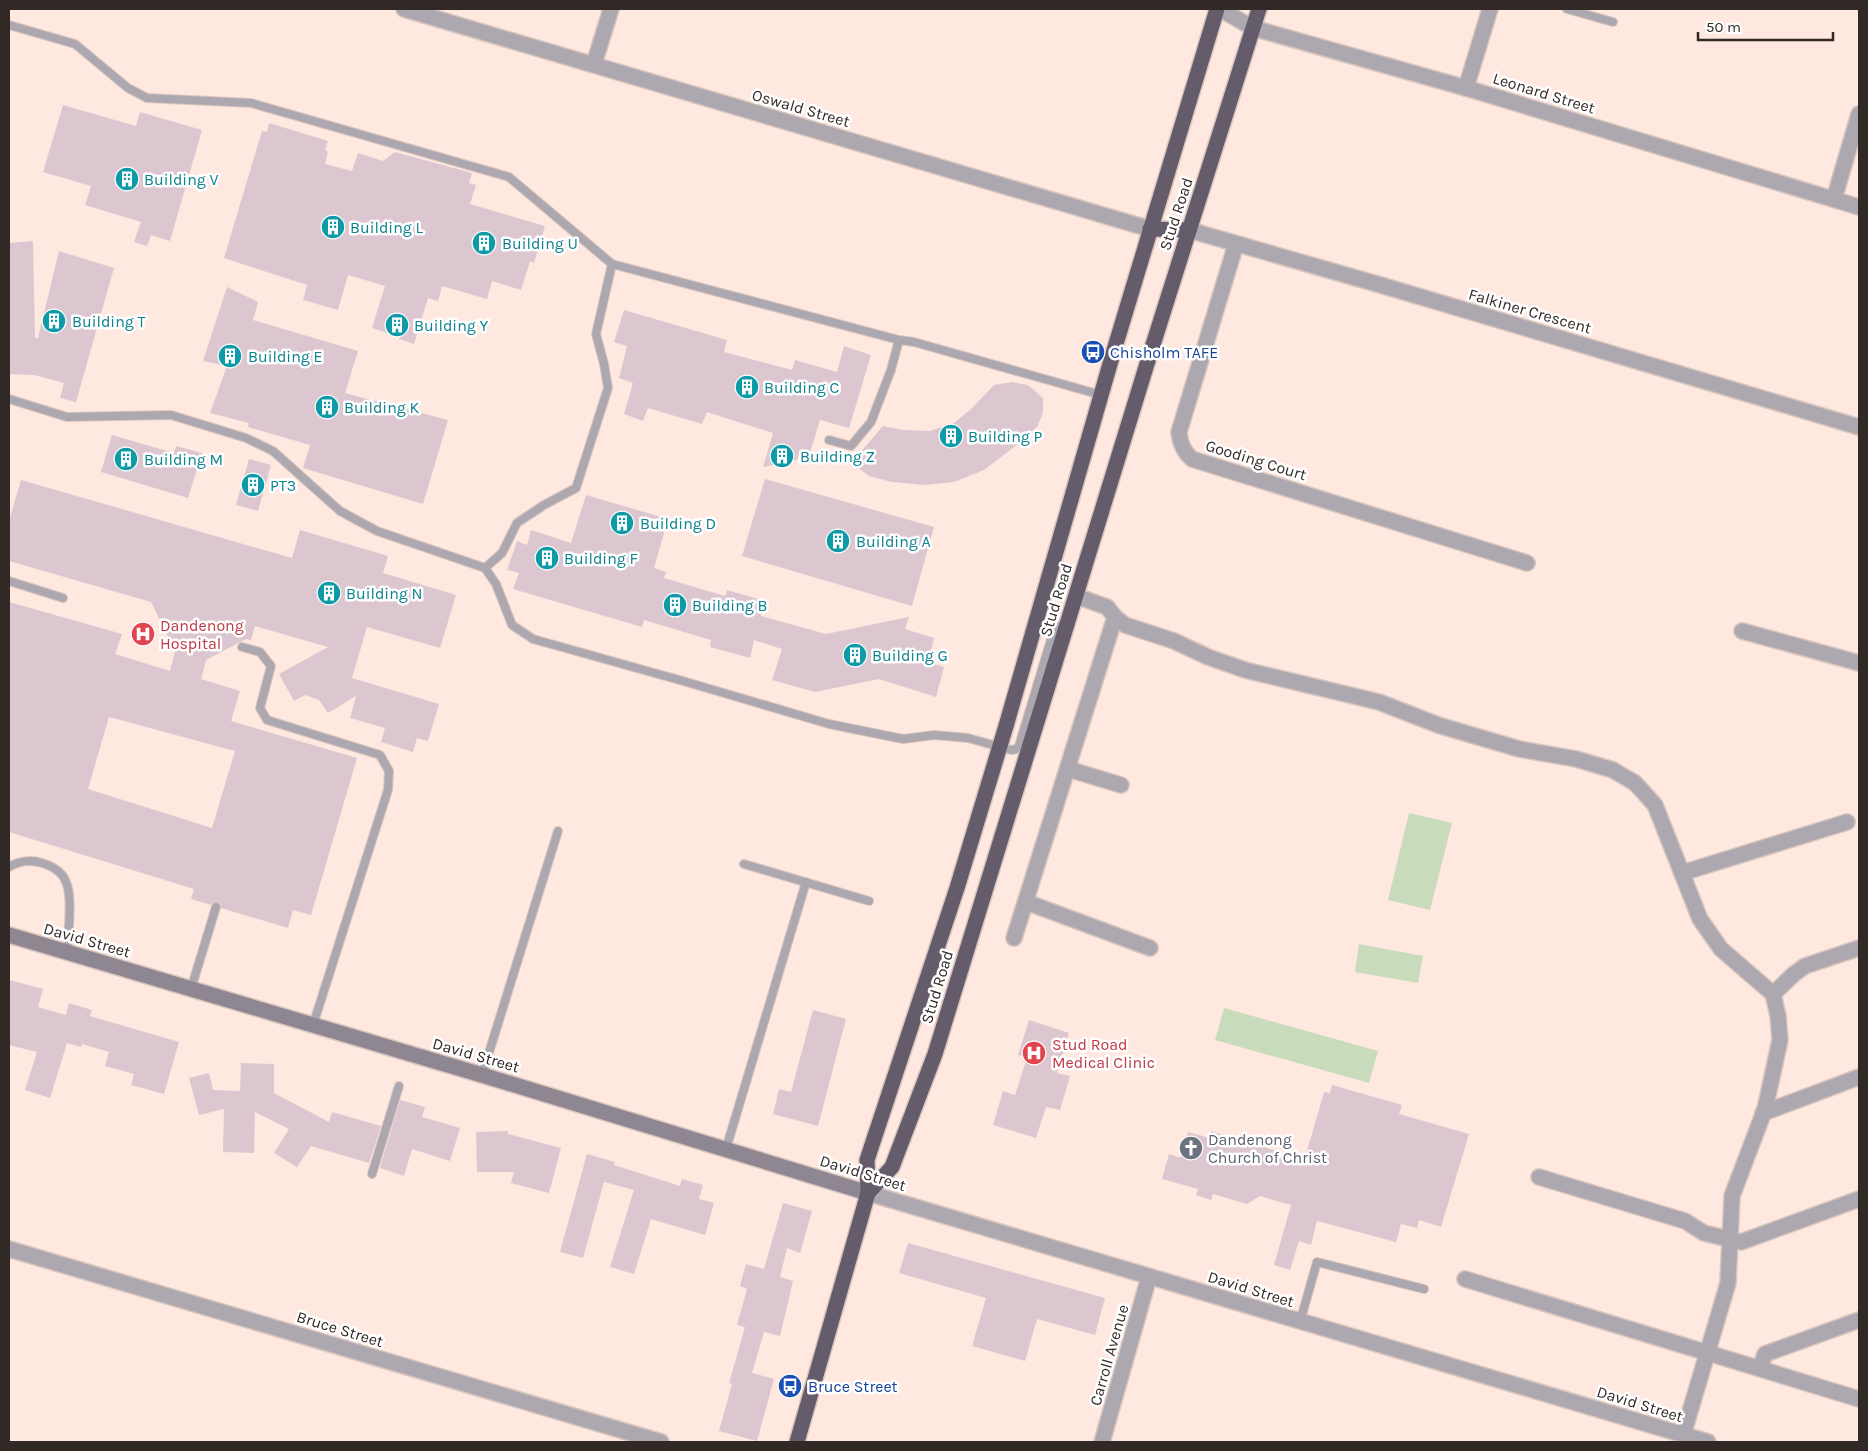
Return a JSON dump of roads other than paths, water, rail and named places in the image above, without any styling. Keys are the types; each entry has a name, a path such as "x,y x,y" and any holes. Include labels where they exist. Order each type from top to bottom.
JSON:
{"highway":[{"name":"Stud Road","path":"797,1442 868,1193 867,1160 957,888 1150,229 1219,9"},
{"name":"Stud Road","path":"868,1193 892,1167 935,1054 1259,9"},
{"name":"Oswald Street","path":"1150,229 1189,230"}],"main road":[{"name":"David Street","path":"9,935 482,1074 868,1193"}],"street":[{"name":"Oswald Street","path":"404,9 1150,229"},
{"path":"594,64 611,9"},
{"name":"Leonard Street","path":"1219,9 1254,28 1466,88 1859,207"},
{"path":"1466,88 1490,9"},
{"path":"1834,200 1859,114"},
{"name":"Falkiner Crescent","path":"1189,230 1859,427"},
{"name":"Gooding Court","path":"1236,244 1179,432 1182,448 1187,454 1192,459 1527,564"},
{"path":"1076,596 1107,607 1125,625 1174,641 1208,657 1245,670 1379,702 1438,725 1519,749 1576,759 1613,770 1635,783 1655,805 1700,919 1720,949 1773,994 1778,1016 1780,1040 1763,1113 1732,1196 1728,1283 1683,1435"},
{"path":"1014,938 1115,617"},
{"path":"1742,631 1859,663"},
{"path":"1068,769 1121,785"},
{"path":"1682,873 1847,822"},
{"path":"1026,902 1150,948"},
{"path":"1773,994 1805,966 1859,948"},
{"path":"1763,1113 1859,1077"},
{"path":"1539,1177 1685,1221 1704,1233 1742,1242 1859,1199"},
{"name":"David Street","path":"868,1193 1708,1442"},
{"name":"Bruce Street","path":"9,1249 661,1442"},
{"name":"Carroll Avenue","path":"1102,1442 1149,1277"},
{"path":"1465,1279 1859,1399"},
{"path":"1760,1368 1765,1354 1859,1320"}],"lane":[{"path":"1567,9 1613,22"},
{"path":"9,25 75,44 128,88 147,98 250,103 509,177 612,264 899,340 914,342 1101,395"},
{"path":"486,568 502,553 517,523 544,505 576,488 608,388 596,334 612,264"},
{"path":"829,440 851,446 871,422 891,370 899,340"},
{"path":"9,399 67,416 171,415 246,438 273,451 340,511 377,531 486,568 496,584 512,624 532,640 829,724 903,739 934,735 968,738 1011,750 1016,749 1020,746 1053,633 1069,618"},
{"path":"9,581 63,598"},
{"path":"242,647 260,652 270,666 260,708 267,720 380,755 389,771 388,790 313,1025"},
{"path":"482,1074 558,831"},
{"path":"9,867 19,861 39,862 54,867 66,882 70,910 67,952"},
{"path":"744,864 869,901"},
{"path":"726,1148 806,882"},
{"path":"191,989 216,907"},
{"path":"372,1174 399,1086"},
{"path":"1300,1322 1317,1262 1424,1289"}],"place":[{"name":"Building V","path":"127,179"},
{"name":"Building L","path":"333,227"},
{"name":"Building U","path":"484,243"},
{"name":"Building T","path":"54,321"},
{"name":"Building Y","path":"397,325"},
{"name":"Chisholm TAFE","path":"1093,352"},
{"name":"Building E","path":"230,356"},
{"name":"Building C","path":"747,387"},
{"name":"Building K","path":"327,407"},
{"name":"Building P","path":"951,436"},
{"name":"Building Z","path":"782,456"},
{"name":"Building M","path":"126,459"},
{"name":"PT3","path":"253,485"},
{"name":"Building D","path":"622,523"},
{"name":"Building A","path":"838,541"},
{"name":"Building F","path":"547,558"},
{"name":"Building N","path":"329,593"},
{"name":"Building B","path":"675,605"},
{"name":"Dandenong Hospital","path":"143,634"},
{"name":"Building G","path":"855,655"},
{"name":"Stud Road Medical Clinic","path":"1034,1053"},
{"name":"Dandenong Church of Christ","path":"1191,1148"},
{"name":"Bruce Street","path":"790,1386"}]}
